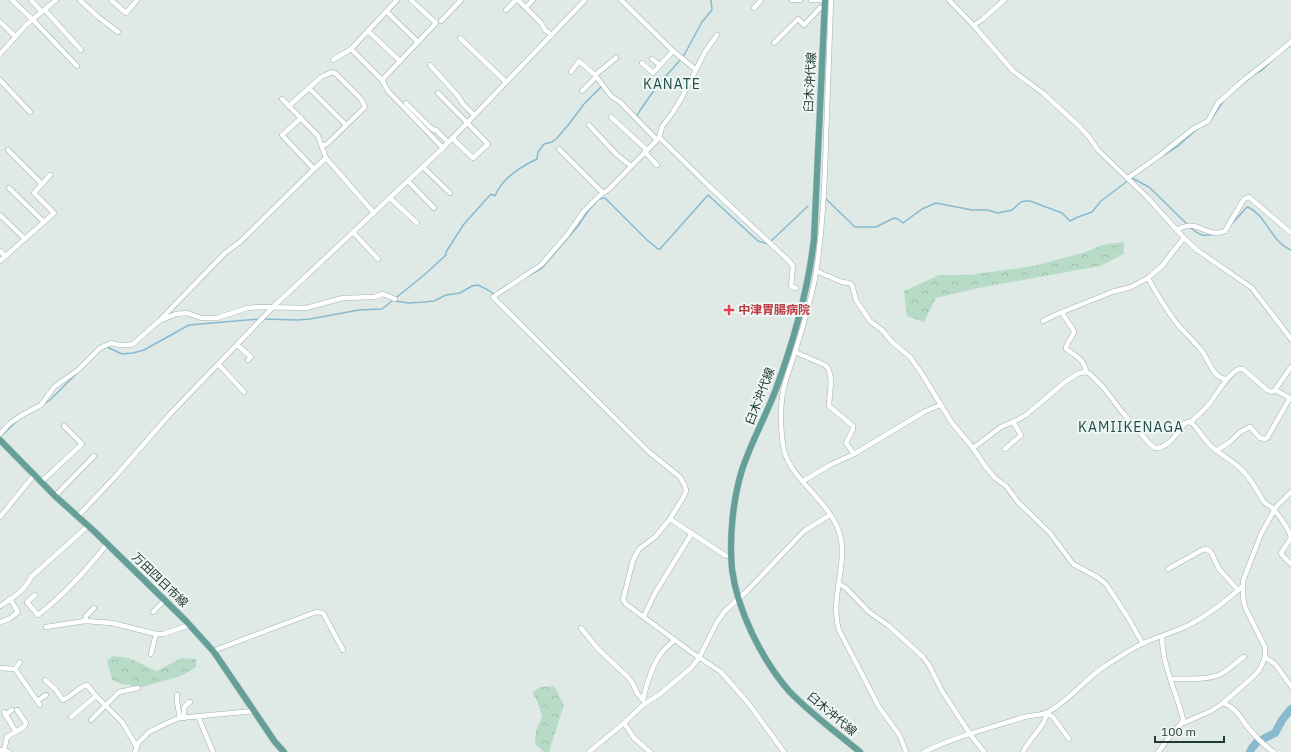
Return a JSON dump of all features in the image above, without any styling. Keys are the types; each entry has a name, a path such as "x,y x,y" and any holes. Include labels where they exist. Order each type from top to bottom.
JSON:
{"main road":[{"name":"臼木沖代線","path":"825,0 812,258 803,303 784,364 767,411 746,460 737,490 731,555 732,570 739,598 759,646 769,664 784,684 813,714 860,752"},
{"name":"万田四日市線","path":"0,440 55,496 107,544 190,625 214,652 281,751"}],"street":[{"path":"12,0 77,66"},
{"path":"31,0 81,50"},
{"path":"0,54 33,20 56,0"},
{"path":"80,0 97,16 118,32"},
{"path":"111,0 126,13 137,0"},
{"path":"333,60 351,50 397,0"},
{"path":"382,80 436,23 411,0"},
{"path":"441,21 461,0"},
{"path":"506,10 517,0 526,7 541,23 545,30 552,35"},
{"path":"526,7 533,0"},
{"path":"77,517 114,478 171,413 219,365 273,307 443,148 585,0"},
{"path":"622,0 673,51 695,69"},
{"path":"754,8 761,0"},
{"path":"792,0 800,0"},
{"path":"811,0 825,0"},
{"path":"831,0 823,212 816,271 808,308 782,393 782,437 786,457 792,468 819,498 839,532 842,558 836,616 839,630 879,707 900,736 906,752"},
{"path":"950,0 974,25 1013,71 1043,93 1080,127 1090,137 1098,150 1147,197 1184,238 1197,250 1252,288 1291,339"},
{"path":"974,25 1004,0"},
{"path":"774,43 798,19 804,25 820,8 824,8"},
{"path":"386,12 418,42"},
{"path":"0,22 16,37"},
{"path":"368,31 400,61"},
{"path":"717,35 695,69 681,99 662,127 658,138 609,189 599,196 584,211 560,244 541,265 493,297 649,452 684,482 686,490 684,496 670,519 655,537 639,549 633,560 623,600 699,658 721,672 737,689 784,752"},
{"path":"460,38 506,82"},
{"path":"1128,178 1193,129 1208,120 1218,103 1291,42"},
{"path":"351,50 382,80 388,91 443,148"},
{"path":"642,63 653,73 673,51"},
{"path":"582,91 616,58"},
{"path":"652,58 660,65"},
{"path":"571,72 579,61 596,76 611,96 620,102 788,260 793,266 791,284 792,287 796,288"},
{"path":"430,65 474,115"},
{"path":"289,106 321,77 332,72 336,74 361,99 365,107 363,110 327,144 322,146"},
{"path":"0,80 30,112"},
{"path":"309,88 346,125"},
{"path":"438,93 488,144 472,158 452,138"},
{"path":"282,99 318,136 326,158 374,213"},
{"path":"406,103 432,129 436,130 448,142"},
{"path":"611,117 646,151 657,164"},
{"path":"300,118 282,136 314,169"},
{"path":"589,125 617,155 631,166"},
{"path":"559,149 603,193"},
{"path":"8,150 42,184"},
{"path":"0,434 9,424 41,405 54,387 78,370 100,348 111,343 120,345 133,344 159,321 225,252 241,241 326,158"},
{"path":"423,167 450,193"},
{"path":"0,262 54,213 34,193 50,175"},
{"path":"408,181 434,208"},
{"path":"9,188 44,222"},
{"path":"1176,230 1188,225 1212,233 1225,231 1244,199 1249,197 1291,233"},
{"path":"390,198 417,223"},
{"path":"0,215 25,239"},
{"path":"354,232 378,259"},
{"path":"1043,321 1112,292 1132,287 1148,278 1163,265 1184,238"},
{"path":"0,251 6,256"},
{"path":"816,271 852,285 856,300 870,321 882,330 892,342 910,357 952,423 985,466 995,478 1006,486 1018,502 1050,533 1073,564 1097,577 1106,584 1143,644"},
{"path":"1148,278 1172,316 1203,352 1212,369 1222,378 1226,379"},
{"path":"159,321 176,314 187,313 201,318 217,318 247,308 306,308 343,298 374,297 383,294 395,299"},
{"path":"1062,313 1074,331 1072,337 1066,345 1066,349 1082,361 1085,365 1086,372"},
{"path":"238,345 251,357 248,360"},
{"path":"795,352 825,365 828,368 831,390 830,406 853,426 846,443 854,454"},
{"path":"219,365 244,392"},
{"path":"1275,390 1291,367"},
{"path":"972,448 1001,427 1013,422 1029,412 1065,382 1079,373 1086,372 1090,374 1103,387 1149,443 1155,448 1161,447 1168,443 1185,423 1191,422 1208,405 1226,379 1238,369 1241,368 1267,390 1272,392 1275,390 1290,398 1267,438 1260,438 1250,427 1240,432 1230,442 1216,451"},
{"path":"803,481 830,465 854,454 924,412 940,405"},
{"path":"1005,449 1021,435 1013,422"},
{"path":"1191,422 1216,451 1242,470 1265,502 1274,510 1291,538 1281,553 1283,558 1291,564"},
{"path":"41,482 82,444 64,426"},
{"path":"55,496 94,456"},
{"path":"0,517 34,475"},
{"path":"1181,724 1211,711 1223,703 1258,672 1262,666 1266,652 1264,643 1248,614 1243,600 1242,586 1261,534 1278,503 1291,492"},
{"path":"589,752 642,706 660,694 691,668 699,658 721,615 747,592 804,531 830,515"},
{"path":"670,519 726,556"},
{"path":"0,606 20,592 31,577 88,526"},
{"path":"644,616 655,593 692,533"},
{"path":"35,595 27,602 38,615 57,601 107,544"},
{"path":"1168,569 1202,550 1206,550 1211,552 1219,569 1238,590"},
{"path":"839,584 923,657 929,665 942,691 970,734 984,752"},
{"path":"924,752 970,734 1028,716 1046,713 1057,706 1100,670 1143,644 1195,621 1218,606 1242,586"},
{"path":"1,620 10,619 18,612 10,600"},
{"path":"153,612 165,600"},
{"path":"86,621 86,616 94,608"},
{"path":"214,652 218,649 316,612 324,613 343,650"},
{"path":"46,627 86,621 112,623 156,634 163,634 190,625"},
{"path":"581,628 598,649 628,677 633,684 636,693 642,700"},
{"path":"151,654 156,634"},
{"path":"1158,752 1181,724 1183,718 1163,652 1162,636"},
{"path":"642,706 642,700 648,681 662,652 675,640"},
{"path":"1170,679 1201,678 1220,674 1244,657"},
{"path":"1265,657 1272,661 1291,686"},
{"path":"15,669 20,662"},
{"path":"0,668 15,669"},
{"path":"15,669 40,706"},
{"path":"45,680 55,689 63,700 70,697 83,686 87,685 122,722 136,749"},
{"path":"91,720 119,692 138,688"},
{"path":"37,700 46,695"},
{"path":"177,695 177,702 182,718"},
{"path":"71,716 96,696"},
{"path":"182,718 184,707 190,702"},
{"path":"1223,703 1231,707 1239,714 1259,740 1274,752"},
{"path":"4,751 7,737 16,732 24,727 26,723 15,710 4,713 16,732"},
{"path":"136,749 142,738 149,732 182,718 254,711"},
{"path":"1046,713 1055,720 1069,739"},
{"path":"1023,752 1044,722 1047,716 1046,713"},
{"path":"198,716 213,752"},
{"path":"624,723 634,738 650,752"}],"green space":[{"path":"1124,242 1124,254 1100,266 978,288 936,298 924,322 907,316 904,291 939,275 968,275 1034,266 1086,252 1102,245"},
{"path":"113,656 129,658 157,671 181,658 196,659 196,667 181,676 142,687 121,684 112,680 107,660"},
{"path":"554,686 564,705 549,752 544,752 535,744 536,730 542,717 537,700 532,693 540,687"}],"waterway":[{"path":"637,116 657,86 683,57 702,22 712,10 711,0"},
{"path":"1286,49 1291,45"},
{"path":"1255,74 1262,70 1277,56"},
{"path":"1210,121 1224,100 1251,77"},
{"path":"264,319 310,319 359,310 382,309 423,276 446,255 446,252 464,224 491,194 495,196 507,178 537,159 538,152 544,144 552,142 557,138 584,104 602,86"},
{"path":"1164,155 1178,146 1197,129"},
{"path":"826,199 855,227 876,227 894,218 903,223 922,209 936,203 972,210 987,210 998,213 1012,210 1021,202 1030,201 1062,213 1070,221 1092,212 1101,201 1133,177"},
{"path":"1132,178 1149,187 1188,225"},
{"path":"526,277 542,268 599,199 605,198 658,249 660,249 708,195 758,241 768,244 808,206"},
{"path":"1231,225 1248,207 1260,216 1279,241 1291,250"},
{"path":"1191,228 1202,235 1214,234"},
{"path":"395,301 409,303 434,301 446,295 460,293 472,286 478,285 494,294"},
{"path":"107,347 122,354 133,353 144,350 189,325 260,319"},
{"path":"44,404 76,374"},
{"path":"0,437 17,421"},
{"path":"1250,752 1257,742 1275,733 1282,720 1291,709"}],"place":[{"name":"中津胃腸病院","path":"729,310"}],"district":[{"name":"KANATE","path":"672,84"},
{"name":"KAMIIKENAGA","path":"1131,427"}]}
